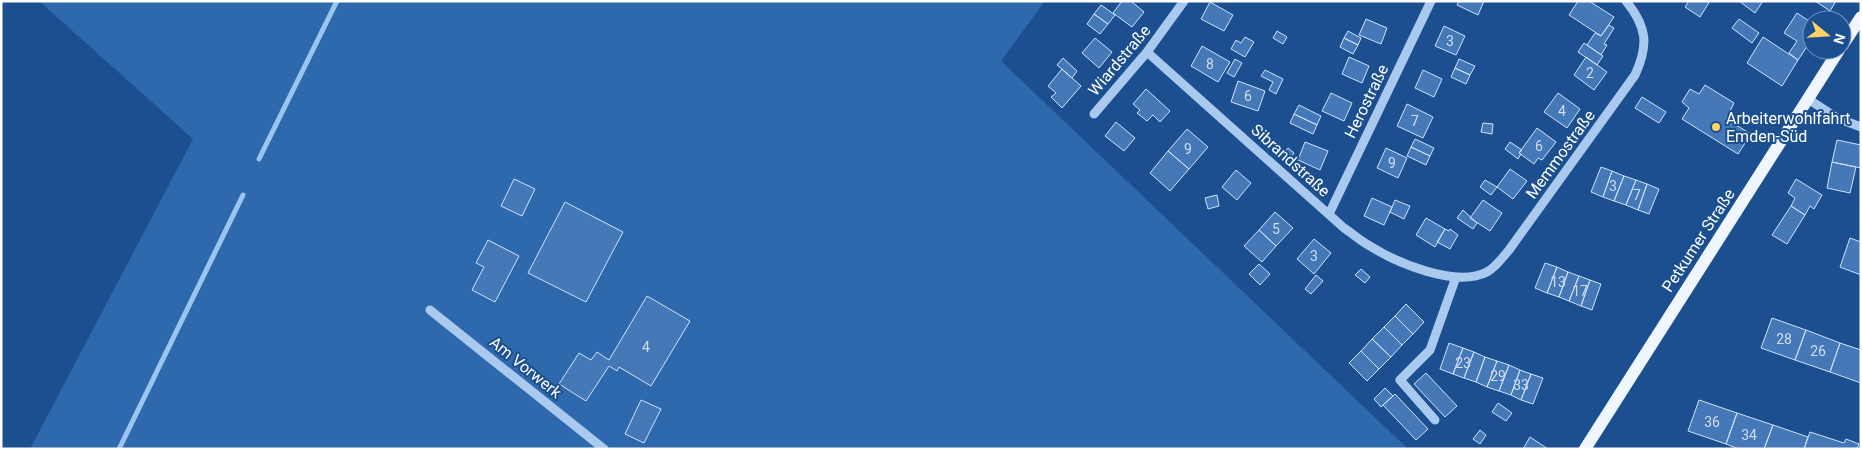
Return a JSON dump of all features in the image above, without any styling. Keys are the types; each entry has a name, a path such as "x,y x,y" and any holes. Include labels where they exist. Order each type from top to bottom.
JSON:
{"main road":[{"path":"1852,31 1861,17"},
{"name":"Petkumer Straße","path":"1585,449 1833,60"}],"street":[{"name":"Wiardstraße","path":"1094,114 1147,52 1184,1"},
{"name":"Herostraße","path":"1329,214 1431,1"},
{"name":"Memmostraße","path":"1428,271 1451,278 1469,277 1488,272 1509,250 1635,75 1644,47 1644,31 1638,16 1626,1"},
{"name":"Sibrandstraße","path":"1147,52 1329,214 1369,246 1400,262 1428,271"},
{"path":"1808,99 1837,118 1861,127"},
{"path":"1435,420 1400,380 1430,350 1456,277"},
{"name":"Am Vorwerk","path":"430,310 604,449"}],"shaded area":[{"path":"39,1 1045,1 1001,61 1408,449 30,449 193,139"}],"building":[{"path":"1122,1 1131,1 1144,12 1132,27 1113,13"},
{"path":"1459,1 1484,1 1478,15 1457,5"},
{"path":"1578,1 1589,1 1614,17 1601,36 1569,15"},
{"path":"1689,1 1710,1 1700,17 1685,7"},
{"path":"1739,1 1763,1 1755,13"},
{"path":"1815,1 1836,1 1831,10"},
{"path":"1210,2 1233,15 1224,31 1201,19"},
{"path":"1101,5 1115,15 1108,24 1094,14"},
{"path":"1797,13 1802,16 1802,54 1798,60 1789,53 1797,41 1784,33"},
{"path":"1094,14 1108,24 1100,34 1087,24"},
{"path":"1366,19 1387,28 1381,44 1359,35"},
{"path":"1739,19 1759,33 1752,43 1732,28"},
{"path":"1609,25 1614,28 1604,44 1607,45 1601,55 1587,45 1595,33 1601,36"},
{"path":"1444,26 1465,36 1456,55 1435,46"},
{"path":"1277,31 1287,37 1283,44 1273,38"},
{"path":"1348,31 1361,38 1358,45 1344,38"},
{"path":"1245,37 1254,42 1245,57 1231,49 1236,40 1241,43"},
{"path":"1763,37 1798,60 1782,86 1747,63"},
{"path":"1095,38 1112,52 1099,68 1082,53"},
{"path":"1344,38 1358,45 1353,54 1340,47"},
{"path":"1584,43 1603,56 1597,65 1578,52"},
{"path":"1202,46 1230,62 1218,82 1191,66"},
{"path":"1349,57 1369,66 1362,83 1342,74"},
{"path":"1586,57 1607,72 1594,90 1574,75"},
{"path":"1063,58 1077,71 1072,78 1057,65"},
{"path":"1235,59 1242,63 1234,77 1227,73"},
{"path":"1459,59 1475,66 1470,75 1455,68"},
{"path":"1455,68 1470,75 1466,84 1451,77"},
{"path":"1062,69 1081,86 1062,108 1051,97 1056,93 1048,86"},
{"path":"1265,70 1283,79 1276,94 1269,90 1273,82 1261,76"},
{"path":"1423,70 1442,79 1434,97 1415,88"},
{"path":"1238,81 1265,91 1258,111 1231,102"},
{"name":"Arbeiterwohlfahrt Emden-Süd","path":"1705,85 1734,103 1726,119 1751,134 1738,154 1682,119 1689,108 1682,102 1690,89 1699,94"},
{"path":"1146,89 1170,111 1160,122 1153,115 1147,121 1137,113 1140,110 1133,104"},
{"path":"1331,93 1352,103 1344,121 1322,111"},
{"path":"1558,93 1580,109 1567,128 1544,112"},
{"path":"1642,97 1666,112 1659,123 1635,108"},
{"path":"1407,104 1433,117 1423,138 1397,126"},
{"path":"1299,105 1321,116 1317,125 1294,114"},
{"path":"1294,114 1317,125 1313,134 1290,123"},
{"path":"1116,122 1135,138 1124,151 1105,136"},
{"path":"1483,123 1493,124 1492,134 1481,132"},
{"path":"1537,128 1556,142 1542,160 1538,158 1534,164 1519,153"},
{"path":"1187,129 1208,147 1189,169 1168,151"},
{"path":"1415,139 1434,148 1430,156 1411,147"},
{"path":"1837,140 1861,145 1861,168 1832,162"},
{"path":"1305,142 1328,151 1320,170 1298,160"},
{"path":"1510,142 1522,150 1519,153 1521,154 1518,159 1505,149"},
{"path":"1411,147 1430,156 1426,165 1407,156"},
{"path":"1288,148 1294,153 1289,160 1282,155"},
{"path":"1386,148 1407,158 1398,178 1377,168"},
{"path":"1168,151 1189,169 1170,191 1150,173"},
{"path":"1832,162 1856,167 1850,193 1827,188"},
{"path":"1601,167 1612,171 1603,197 1591,192"},
{"path":"1510,169 1527,181 1513,199 1497,187"},
{"path":"1236,170 1251,183 1237,200 1222,187"},
{"path":"1612,171 1624,176 1614,201 1603,197"},
{"path":"1624,176 1636,180 1626,205 1614,201"},
{"path":"514,179 535,189 522,216 501,206"},
{"path":"1796,179 1822,195 1814,209 1810,206 1805,215 1791,206 1795,198 1788,193"},
{"path":"1485,180 1497,187 1491,195 1480,187"},
{"path":"1636,180 1647,184 1638,210 1626,205"},
{"path":"1647,184 1659,189 1649,214 1638,210"},
{"path":"1217,195 1219,206 1208,209 1205,198"},
{"path":"1372,198 1392,207 1384,225 1364,216"},
{"path":"1395,200 1410,206 1404,219 1390,212"},
{"path":"1483,200 1502,213 1490,231 1470,218"},
{"path":"565,202 623,232 586,302 528,273"},
{"path":"1791,206 1805,215 1787,244 1772,235"},
{"path":"1463,210 1477,223 1473,229 1457,218"},
{"path":"1275,212 1293,228 1276,246 1259,230"},
{"path":"1426,218 1445,229 1435,247 1416,235"},
{"path":"1445,229 1449,231 1450,229 1458,235 1450,249 1437,242"},
{"path":"1259,230 1276,246 1262,262 1244,246"},
{"path":"1850,238 1861,242 1861,275 1840,267"},
{"path":"1314,239 1331,253 1314,274 1297,259"},
{"path":"488,240 519,256 495,302 472,290 484,267 476,263"},
{"path":"1545,263 1557,267 1547,293 1535,288"},
{"path":"1259,264 1270,274 1260,285 1249,274"},
{"path":"1557,267 1568,272 1559,297 1547,293"},
{"path":"1361,269 1370,277 1365,283 1355,275"},
{"path":"1568,272 1579,276 1569,301 1559,297"},
{"path":"1316,275 1323,281 1311,294 1305,289"},
{"path":"1579,276 1590,280 1581,306 1569,301"},
{"path":"1590,280 1601,284 1592,310 1581,306"},
{"path":"647,296 690,321 651,386 619,367 617,371 609,366 586,401 559,384 579,353 591,360 597,352 609,360"},
{"path":"1406,304 1424,322 1413,334 1395,316"},
{"path":"1395,316 1413,334 1402,345 1384,327"},
{"path":"1772,318 1806,330 1795,360 1761,348"},
{"path":"1384,327 1402,345 1391,357 1372,339"},
{"path":"1806,330 1840,343 1830,372 1795,360"},
{"path":"1372,339 1391,357 1379,369 1361,351"},
{"path":"1449,343 1463,348 1453,374 1440,369"},
{"path":"1840,343 1861,350 1861,383 1830,372"},
{"path":"1463,348 1474,352 1464,378 1453,374"},
{"path":"1361,351 1379,369 1367,381 1349,363"},
{"path":"1474,352 1485,357 1476,382 1464,378"},
{"path":"1485,357 1497,361 1487,387 1476,382"},
{"path":"1497,361 1509,365 1499,391 1487,387"},
{"path":"1509,365 1520,370 1511,395 1499,391"},
{"path":"1520,370 1531,374 1521,400 1511,395"},
{"path":"1426,373 1457,406 1445,417 1414,384"},
{"path":"1531,374 1543,378 1533,404 1521,400"},
{"path":"1385,388 1393,396 1381,407 1374,399"},
{"path":"1395,394 1428,429 1416,440 1383,405"},
{"path":"641,400 661,409 644,443 625,434"},
{"path":"1699,400 1737,413 1726,444 1688,431"},
{"path":"1498,403 1512,413 1506,421 1492,412"},
{"path":"1737,413 1773,425 1764,449 1739,449 1726,444"},
{"path":"1773,425 1808,437 1804,449 1764,449"},
{"path":"1480,430 1486,435 1480,444 1473,439"},
{"path":"1810,432 1844,443 1846,439 1859,444 1857,449 1804,449"},
{"path":"1530,437 1548,449 1523,449"}],"waterway":[{"path":"259,159 337,1"},
{"path":"119,449 243,195"}],"place":[{"name":"Arbeiterwohlfahrt Emden-Süd","path":"1716,127"}]}
